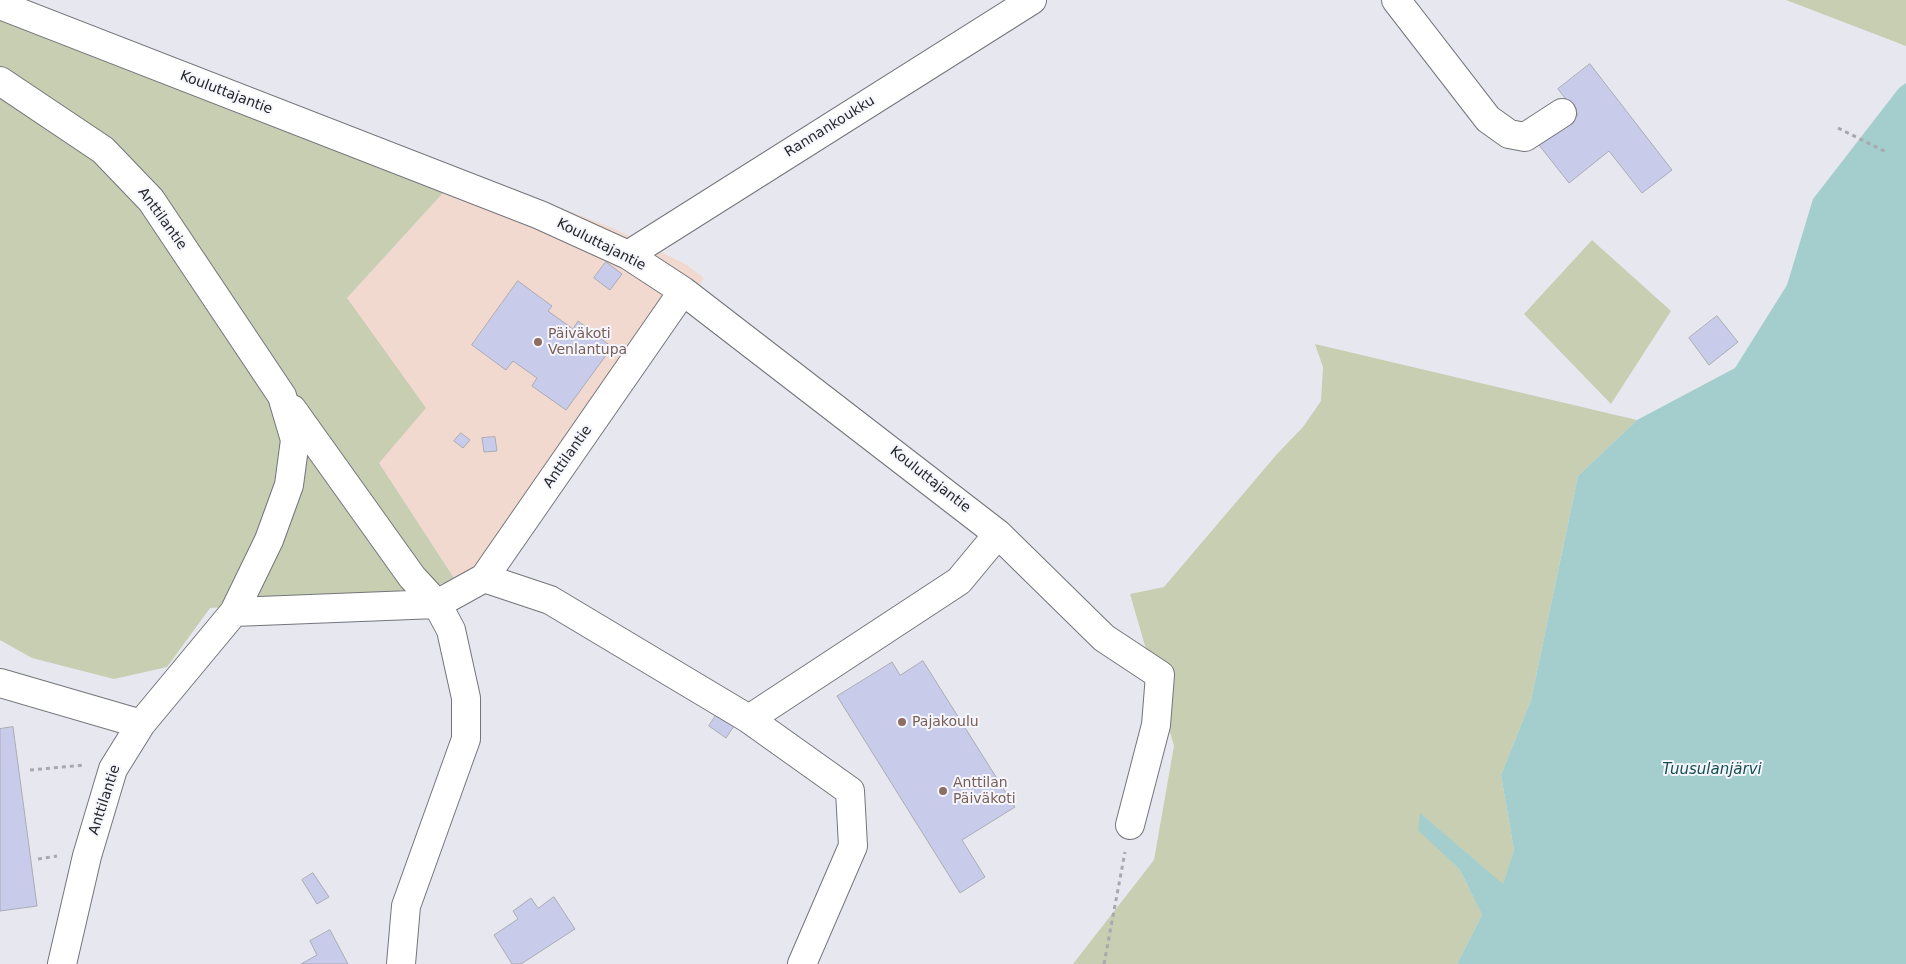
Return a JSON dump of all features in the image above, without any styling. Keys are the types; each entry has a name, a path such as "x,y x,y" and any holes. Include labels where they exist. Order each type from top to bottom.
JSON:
{"street":[{"name":"Rannankoukku","path":"628,255 1032,0"},
{"path":"1396,0 1488,119 1509,134 1525,137 1562,113"},
{"name":"Kouluttajantie","path":"0,5 540,215 628,255 683,291 998,534 1104,638 1160,676 1156,724 1130,825"},
{"name":"Anttilantie","path":"0,81 103,150 151,200 282,396 412,577 437,604 451,630 466,698 466,739 406,906 401,964"},
{"name":"Anttilantie","path":"234,612 437,604 484,578 683,291"},
{"name":"Anttilantie","path":"62,964 88,856 113,769 141,724 234,612 269,540 289,485 295,440 282,396"},
{"path":"749,719 959,581 998,534"},
{"path":"484,578 550,600 749,719 850,791 853,846 802,964"},
{"path":"0,683 141,724"}],"path":[{"path":"1838,128 1888,153"},
{"path":"30,770 78,764 113,769"},
{"path":"1104,964 1130,825"}],"shaded area":[{"path":"0,0 463,171 347,298 426,408 379,463 454,578 415,596 210,608 167,667 114,679 32,658 0,640"},
{"path":"1786,0 1906,0 1906,46"},
{"path":"463,171 613,228 687,265 704,278 506,565 454,578 379,463 347,298"},
{"path":"1592,240 1671,311 1611,404 1524,314"},
{"path":"1315,344 1637,420 1578,476 1531,700 1501,775 1514,850 1503,885 1421,814 1419,830 1460,870 1482,915 1457,964 1073,964 1154,860 1174,746 1130,594 1164,587 1277,454 1303,427 1321,401 1323,367"}],"water":[{"name":"Tuusulanjärvi","path":"1906,83 1906,964 1457,964 1482,915 1460,870 1418,830 1420,813 1503,884 1514,850 1501,775 1531,700 1578,476 1637,420 1735,368 1787,285 1813,199 1899,88"}],"building":[{"path":"1590,64 1672,170 1642,193 1609,151 1569,183 1539,145 1578,115 1558,89"},
{"path":"606,262 622,274 610,290 594,278"},
{"path":"518,281 552,306 548,311 573,329 578,321 612,347 566,410 532,386 537,378 513,361 506,370 472,345"},
{"path":"1717,316 1738,342 1709,365 1689,338"},
{"path":"461,433 470,440 463,448 454,441"},
{"path":"495,437 497,451 484,452 482,438"},
{"path":"923,661 1015,807 962,840 985,877 960,893 837,696 892,662 900,675"},
{"path":"717,714 734,726 726,738 709,726"},
{"path":"13,727 37,906 0,911 0,729"},
{"path":"313,873 329,897 317,904 302,880"},
{"path":"554,897 575,929 521,964 512,964 494,935 518,919 513,911 531,898 538,908"},
{"path":"330,930 348,964 301,964 317,955 310,941"}],"place":[{"name":"Päiväkoti Venlantupa","path":"538,342"},
{"name":"Pajakoulu","path":"902,722"},
{"name":"Anttilan Päiväkoti","path":"943,791"}]}
